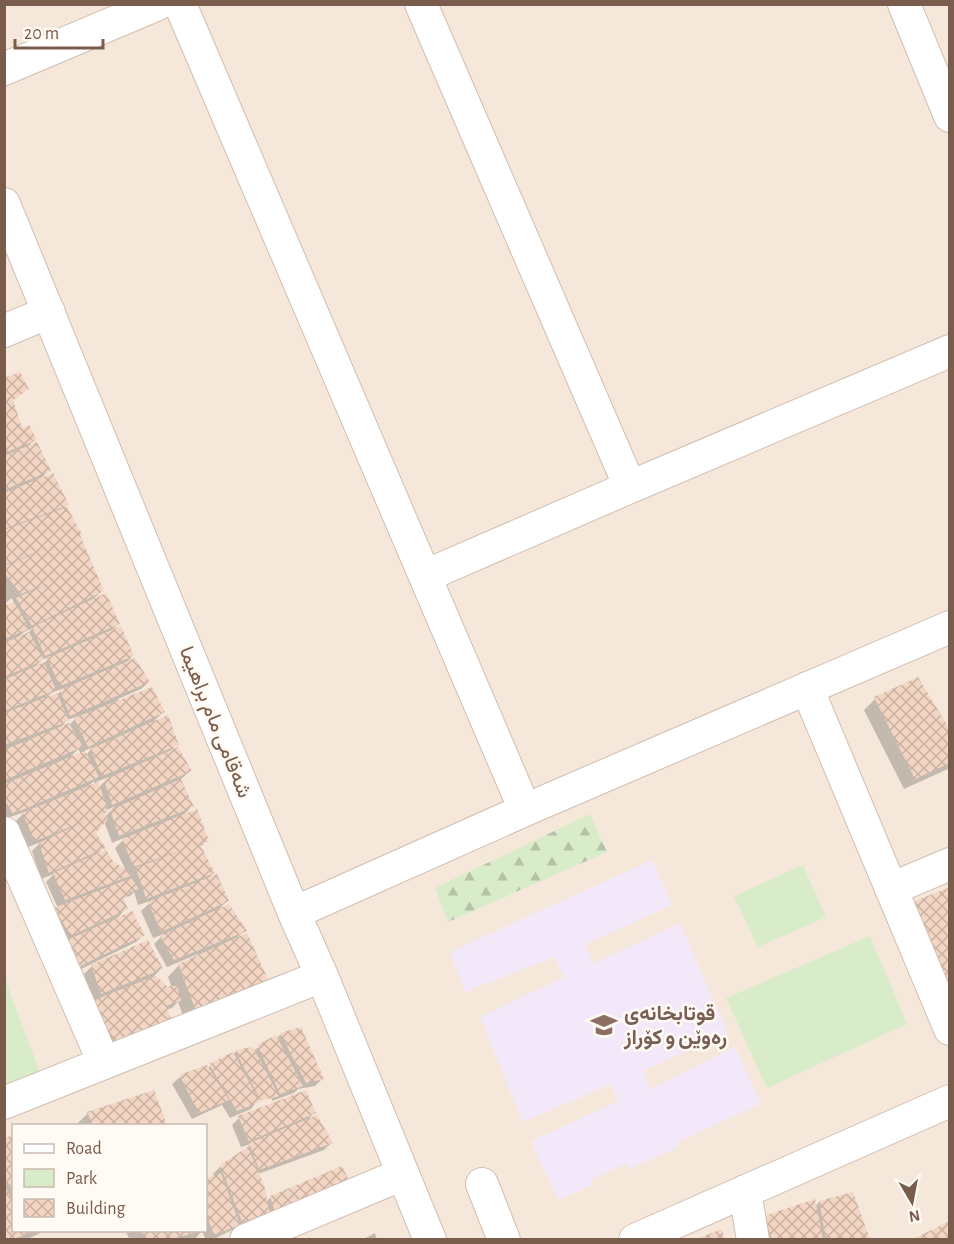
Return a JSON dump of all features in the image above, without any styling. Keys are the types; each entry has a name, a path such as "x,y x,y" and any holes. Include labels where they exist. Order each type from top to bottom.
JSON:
{"street":[{"path":"4,69 159,4"},
{"path":"180,4 525,810"},
{"path":"421,4 630,487"},
{"path":"904,4 950,116"},
{"name":"شەقامی مام براهیما","path":"4,204 430,1239"},
{"path":"4,331 49,312"},
{"path":"425,576 950,351"},
{"path":"294,913 525,810 950,627"},
{"path":"807,688 950,1029"},
{"path":"4,833 104,1063"},
{"path":"891,890 950,864"},
{"path":"4,1103 322,976"},
{"path":"635,1239 950,1101"},
{"path":"246,1239 404,1174"},
{"path":"482,1184 504,1239"},
{"path":"745,1191 753,1239"}],"shaded area":[{"path":"5,5 949,5 949,1239 5,1240"},
{"name":"قوتابخانەی رەوێن و کۆراز","path":"652,860 672,905 586,944 593,964 680,923 728,1033 643,1071 651,1089 735,1047 761,1103 679,1142 679,1147 630,1169 627,1163 592,1179 593,1185 558,1200 531,1141 619,1101 611,1084 523,1122 480,1017 564,977 554,957 465,992 450,952"}],"green space":[{"path":"590,814 607,852 448,922 435,888"},
{"path":"803,865 826,917 758,947 734,896"},
{"path":"870,936 907,1024 767,1088 726,998"},
{"path":"4,976 42,1078 4,1093"}],"building":[{"path":"20,372 29,389 13,400 22,428 29,425 37,440 4,453 4,378"},
{"path":"37,442 51,471 4,490 4,456"},
{"path":"53,473 69,505 4,529 4,493"},
{"path":"67,507 82,534 80,535 104,591 32,626 16,598 47,584 21,594 4,573 4,566 66,541 4,565 4,530"},
{"path":"106,593 120,624 45,656 32,627"},
{"path":"15,602 29,629 4,639 4,606"},
{"path":"121,626 134,656 60,686 47,658"},
{"path":"29,632 44,660 4,677 4,643"},
{"path":"135,658 150,682 70,716 60,690"},
{"path":"44,662 56,690 4,711 4,680"},
{"path":"918,677 950,730 950,763 915,779 874,697"},
{"path":"152,687 165,712 88,747 74,718"},
{"path":"57,693 69,721 4,745 4,713"},
{"path":"168,715 179,745 102,776 90,749"},
{"path":"69,723 83,747 4,780 4,750"},
{"path":"178,747 192,771 112,805 104,780"},
{"path":"85,751 99,777 13,814 4,799 4,784"},
{"path":"181,779 194,807 119,836 110,810"},
{"path":"98,782 106,803 107,813 104,813 108,819 96,833 106,848 49,873 39,843 87,820 35,841 22,813"},
{"path":"197,809 209,841 200,844 215,873 146,899 136,868 185,849 134,867 122,839"},
{"path":"106,850 113,861 133,875 65,900 53,873"},
{"path":"217,874 229,901 161,932 148,902"},
{"path":"131,878 139,889 130,892 124,900 128,909 71,936 54,908"},
{"path":"950,887 950,982 947,983 910,903"},
{"path":"229,904 247,931 174,960 160,936"},
{"path":"132,911 145,935 74,969 67,940"},
{"path":"247,933 272,988 199,1019 178,964"},
{"path":"148,940 163,969 101,994 91,965"},
{"path":"156,976 167,986 177,986 181,1001 166,1006 174,1025 115,1041 88,1004"},
{"path":"301,1027 324,1079 306,1083 280,1033"},
{"path":"276,1035 303,1086 280,1094 257,1045"},
{"path":"253,1047 279,1096 261,1101 235,1050"},
{"path":"233,1052 260,1102 237,1111 209,1064"},
{"path":"207,1065 229,1100 199,1113 179,1075"},
{"path":"154,1090 167,1124 93,1124 87,1112"},
{"path":"306,1090 316,1113 249,1141 238,1116"},
{"path":"317,1115 333,1143 259,1170 249,1143"},
{"path":"12,1135 12,1191 4,1176 4,1139"},
{"path":"248,1147 264,1185 270,1214 242,1222 220,1165"},
{"path":"342,1166 354,1190 277,1219 270,1196"},
{"path":"221,1173 240,1225 214,1235 207,1217 207,1178"},
{"path":"4,1185 12,1200 12,1232 28,1232 28,1234 13,1239 4,1239"},
{"path":"853,1192 870,1239 826,1239 819,1201"},
{"path":"815,1199 823,1239 772,1239 764,1216"},
{"path":"950,1221 950,1239 913,1239"},
{"path":"722,1229 725,1239 696,1239"},
{"path":"142,1232 197,1232 172,1239 145,1239"}],"place":[{"name":"قوتابخانەی رەوێن و کۆراز","path":"604,1025"}]}
